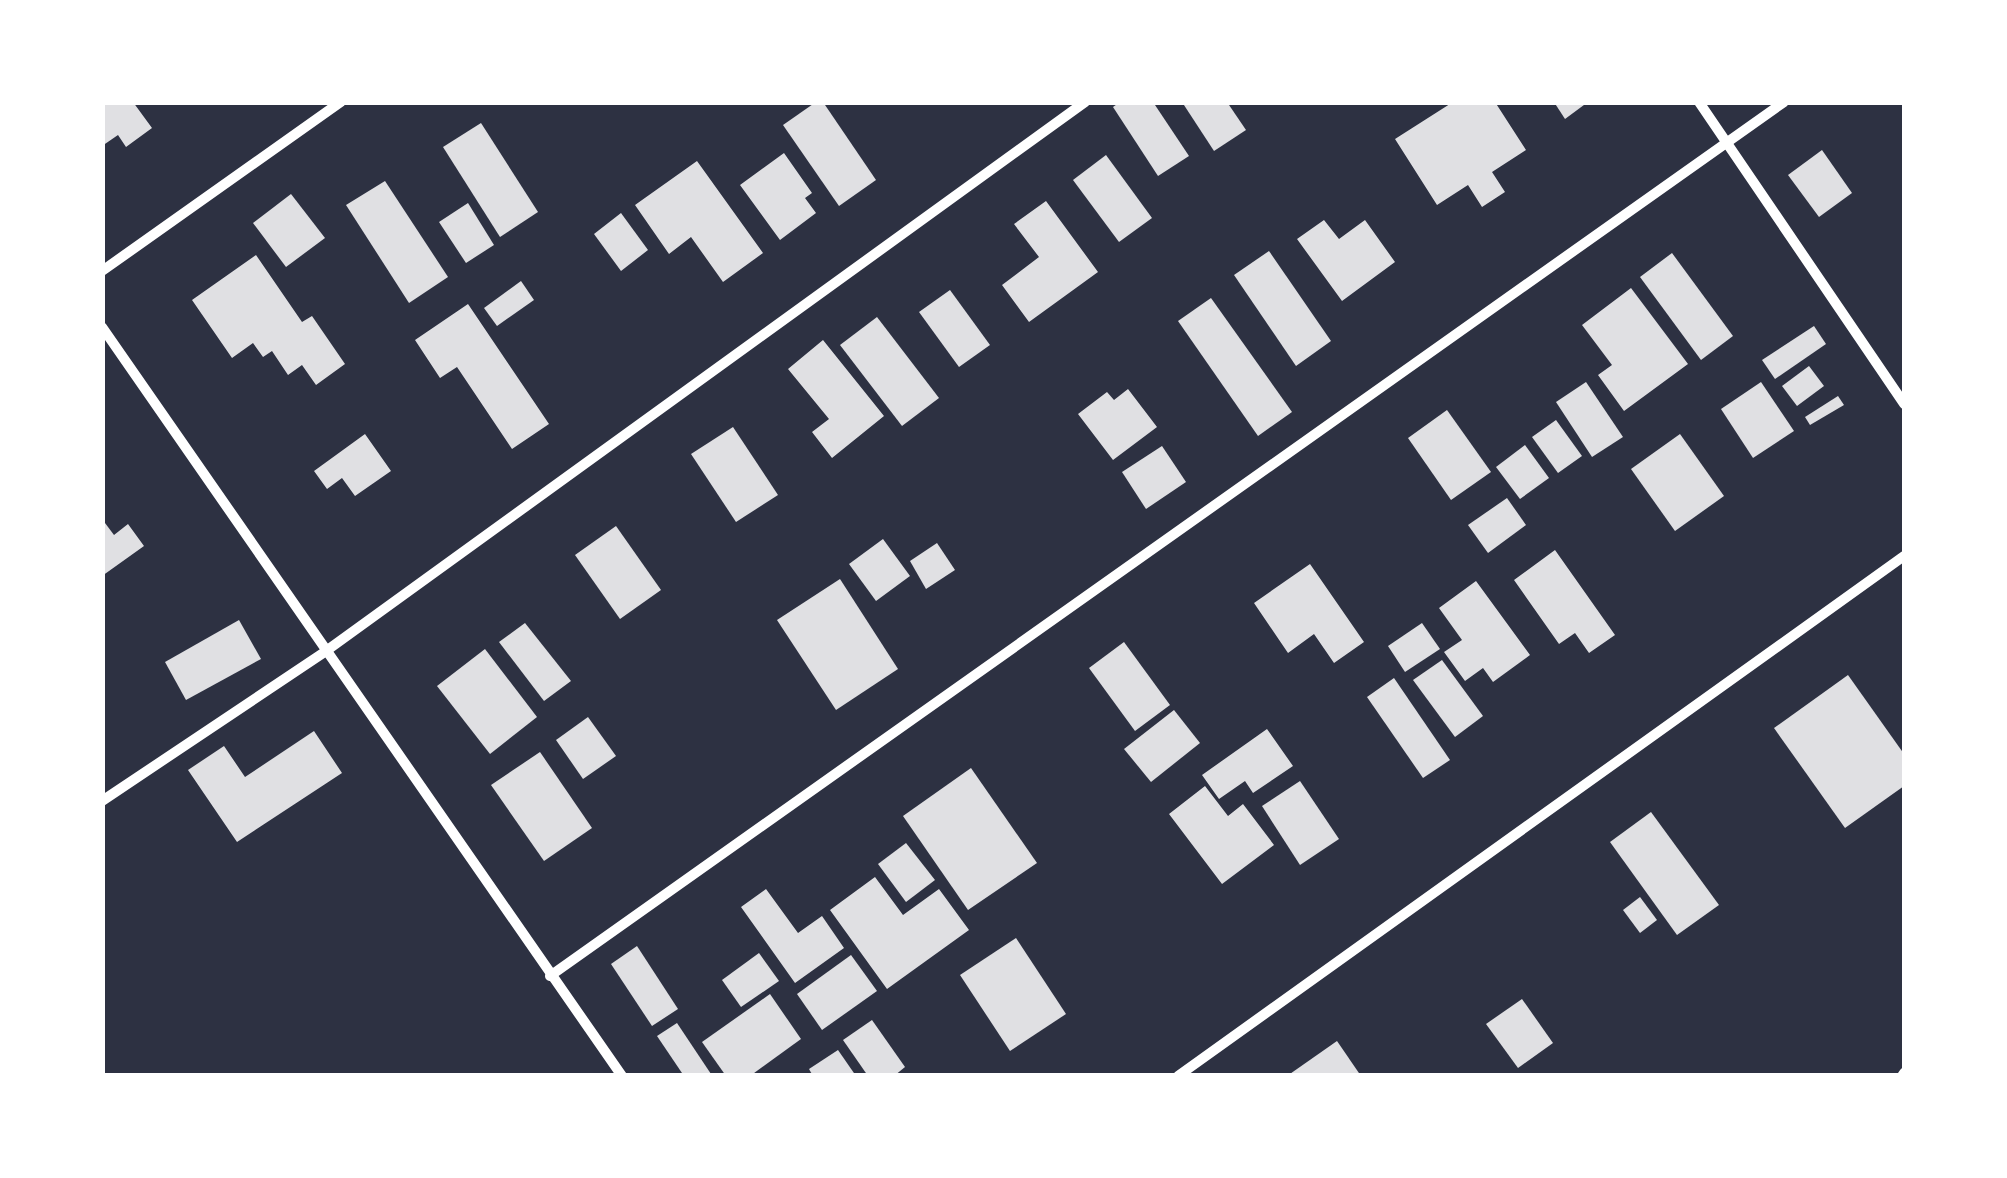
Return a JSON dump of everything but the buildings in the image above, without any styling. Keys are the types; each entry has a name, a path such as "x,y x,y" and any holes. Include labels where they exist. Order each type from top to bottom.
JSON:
{"street":[{"path":"102,272 341,102"},
{"path":"102,801 326,651 1085,102"},
{"path":"1700,102 1904,404"},
{"path":"550,976 1784,102"},
{"path":"102,327 622,1076"},
{"path":"1178,1076 1904,556"}]}
